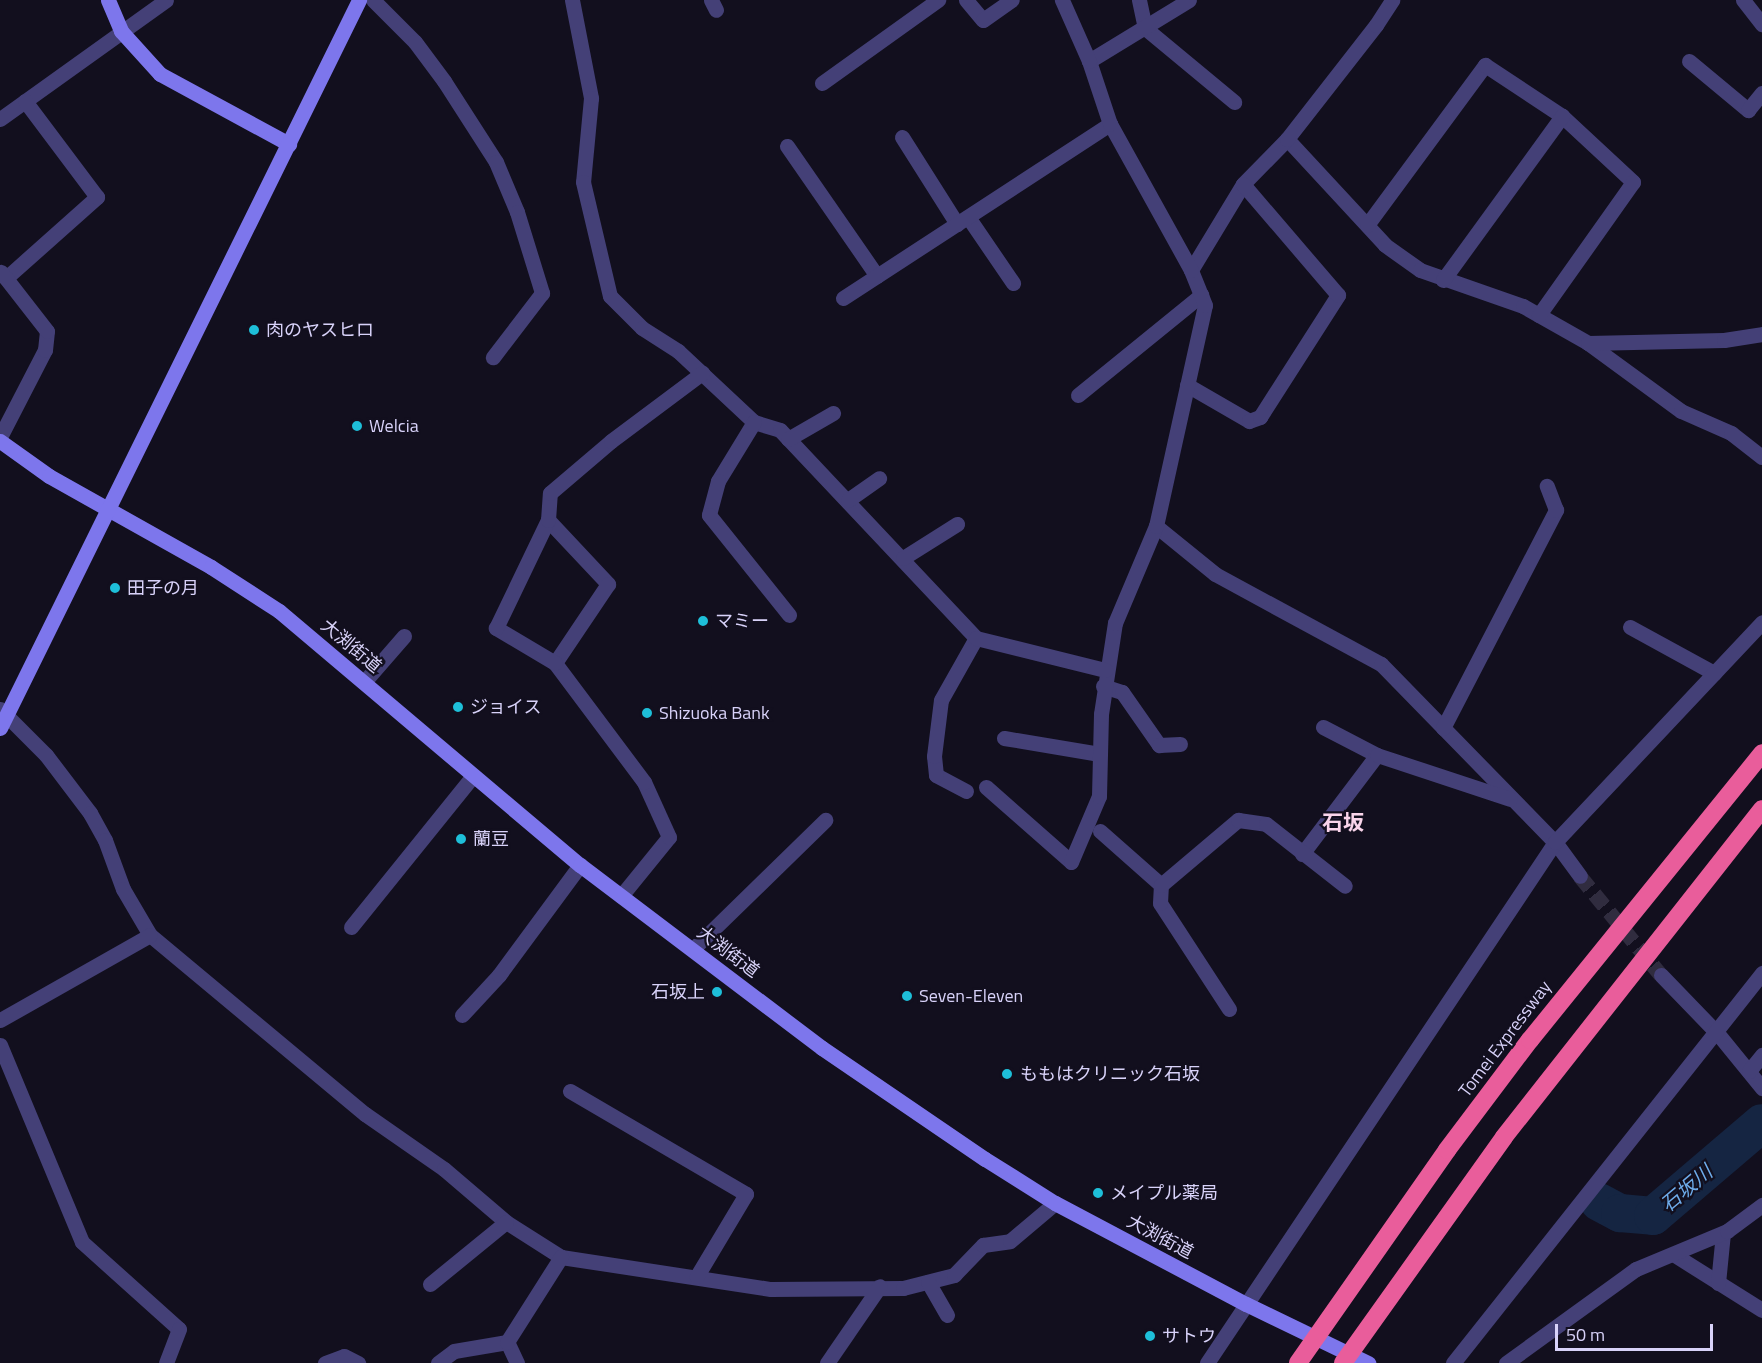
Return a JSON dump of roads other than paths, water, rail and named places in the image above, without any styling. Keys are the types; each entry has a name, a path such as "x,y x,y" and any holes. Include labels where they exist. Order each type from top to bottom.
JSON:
{"highway":[{"name":"Tomei Expressway","path":"1298,1363 1530,1040 1762,753"},
{"path":"1358,1363 1402,1288 1465,1189 1762,809"},
{"path":"1343,1363 1402,1288"}],"street":[{"path":"108,0 121,31 159,74 289,144"},
{"path":"0,119 166,0"},
{"path":"358,0 289,144 2,717 46,755 90,813 105,840 123,889 150,935 365,1114 444,1170 506,1222 561,1257 771,1289 880,1286 903,1288 954,1275 983,1245 1010,1241 1055,1203"},
{"path":"373,0 415,42 444,81 496,162 517,212 542,293 493,357"},
{"path":"572,0 591,98 583,182 610,296 642,328 678,351 754,422 780,430 976,638 1105,670"},
{"path":"822,83 938,0"},
{"path":"966,0 983,20 1012,0"},
{"path":"986,787 1071,862 1100,796 1103,686 1115,623 1156,526 1205,305 1191,270 1110,124 1089,61 1062,0"},
{"path":"1139,0 1144,28 1234,102"},
{"path":"1089,61 1188,0"},
{"path":"1191,270 1243,184 1287,138 1392,0"},
{"path":"1743,0 1762,24"},
{"path":"1689,61 1748,110 1762,93"},
{"path":"1367,225 1485,66 1562,116 1595,143 1632,182 1539,315"},
{"path":"0,439 45,350 47,331 3,275 97,197 26,101"},
{"path":"1443,280 1562,116"},
{"path":"843,298 1110,124"},
{"path":"902,137 962,220 1013,283"},
{"path":"1287,138 1385,245 1420,270 1443,280 1523,306 1588,343 1681,411 1731,433 1762,457"},
{"path":"787,146 877,276"},
{"path":"1187,385 1249,421 1260,417 1338,295 1243,184"},
{"path":"1078,395 1201,295"},
{"path":"1588,343 1724,340 1762,334"},
{"path":"621,896 669,837 644,782 555,663 496,628 548,520 550,493 611,441 702,373"},
{"path":"788,439 834,413"},
{"path":"754,422 718,481 709,515 789,615"},
{"name":"大渕街道","path":"0,439 49,476 279,611 580,865 822,1048 1055,1203 1246,1304 1368,1363"},
{"path":"848,500 879,478"},
{"path":"1443,728 1556,510 1547,486"},
{"path":"548,520 608,584 555,663"},
{"path":"903,558 957,524"},
{"path":"1156,526 1215,574 1381,663 1555,842 1580,876"},
{"path":"1208,1363 1555,842 1762,622"},
{"path":"1630,627 1714,673"},
{"path":"363,682 404,636"},
{"path":"966,791 936,775 934,756 941,700 976,638"},
{"path":"1103,686 1122,692 1160,745 1180,744"},
{"path":"1323,727 1377,755 1513,800"},
{"path":"1004,738 1100,754"},
{"path":"1302,854 1377,755"},
{"path":"351,927 473,776"},
{"path":"693,950 825,820"},
{"path":"1229,1009 1160,903 1161,885 1238,820 1266,824 1345,886"},
{"path":"1100,831 1161,885"},
{"path":"462,1015 499,975 580,865"},
{"path":"0,1020 150,935"},
{"path":"1453,1363 1587,1191 1718,1034 1762,974"},
{"path":"1660,975 1718,1034 1762,1088"},
{"path":"0,1045 82,1242 179,1329 166,1363"},
{"path":"1749,1071 1762,1055"},
{"path":"570,1091 746,1194 697,1276"},
{"path":"1506,1363 1636,1269 1723,1233 1762,1205"},
{"path":"430,1284 506,1222"},
{"path":"1718,1283 1723,1233"},
{"path":"1673,1254 1762,1310"},
{"path":"438,1363 454,1351 507,1342 561,1257"},
{"path":"928,1282 947,1315"},
{"path":"827,1363 880,1286"},
{"path":"507,1342 517,1363"},
{"path":"325,1363 344,1356 358,1363"}],"waterway":[{"name":"石坂川","path":"1599,1202 1620,1213 1653,1216 1762,1123"}],"tunnel":[{"path":"1580,876 1661,975"}],"place":[{"name":"肉のヤスヒロ","path":"254,330"},
{"name":"Welcia","path":"357,426"},
{"name":"田子の月","path":"115,588"},
{"name":"マミー","path":"703,621"},
{"name":"ジョイス","path":"458,707"},
{"name":"Shizuoka Bank","path":"647,713"},
{"name":"蘭豆","path":"461,839"},
{"name":"石坂上","path":"717,992"},
{"name":"Seven-Eleven","path":"907,996"},
{"name":"ももはクリニック石坂","path":"1007,1074"},
{"name":"メイプル薬局","path":"1098,1193"},
{"name":"サトウ","path":"1150,1336"}],"district":[{"name":"石坂","path":"1343,822"}]}
